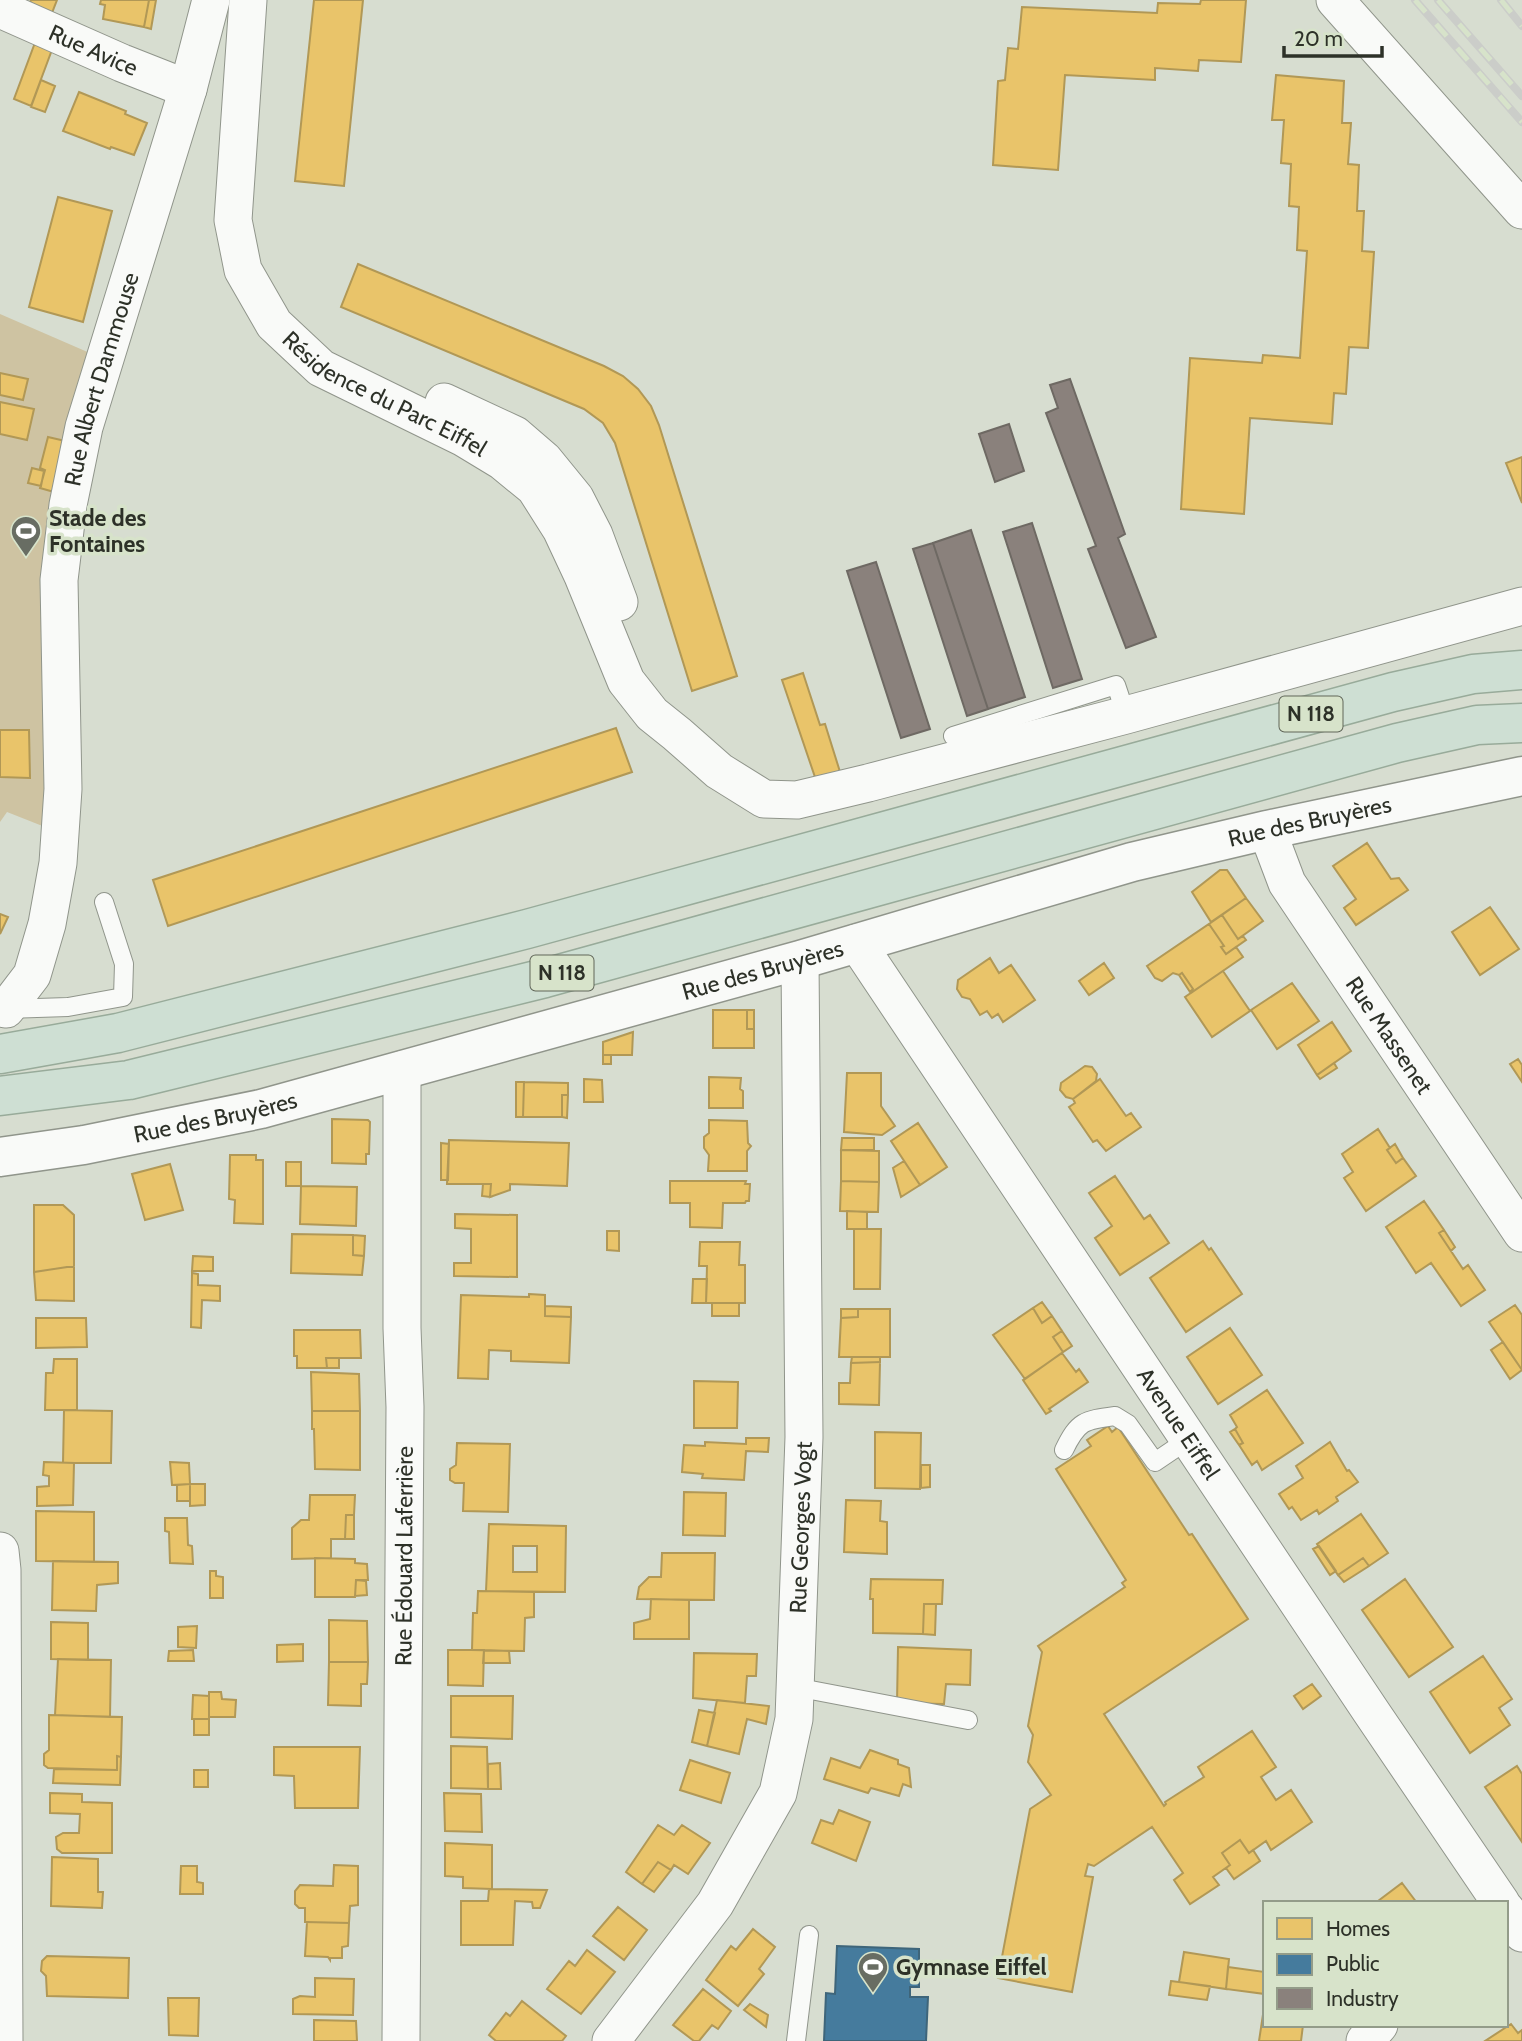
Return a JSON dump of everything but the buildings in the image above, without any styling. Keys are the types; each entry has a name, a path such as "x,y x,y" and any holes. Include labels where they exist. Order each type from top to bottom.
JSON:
{"highway":[{"name":"N 118","path":"0,1054 118,1033 527,929 1393,692 1473,674 1522,670"},
{"name":"N 118","path":"0,1096 129,1080 532,981 1397,743 1477,726 1522,723"}],"street":[{"name":"Rue Albert Dammouse","path":"3,1009 32,975 47,924 58,863 62,789 59,580 68,505 84,427 188,89 211,0"},
{"name":"Résidence du Parc Eiffel","path":"246,238 233,220 248,0"},
{"name":"Résidence du Parc Eiffel","path":"270,0 243,270 274,324 298,332 321,368 455,420 535,488 561,529 594,570 626,681 652,714 719,771 764,799 797,800 1126,715"},
{"path":"1335,0 1522,210"},
{"name":"Rue Avice","path":"0,9 121,63 188,89"},
{"path":"1126,715 1522,606"},
{"name":"Rue des Bruyères","path":"0,1157 175,1128 261,1108 800,960 1132,862 1267,830 1522,776"},
{"name":"Rue Massenet","path":"1267,830 1287,883 1522,1233"},
{"name":"Avenue Eiffel","path":"857,943 1498,1901"},
{"name":"Rue Georges Vogt","path":"611,2041 715,1904 778,1793 794,1719 804,1437 800,960"},
{"name":"Rue Édouard Laferrière","path":"401,2041 405,1407 402,1328 402,1070"},
{"path":"0,1551 4,2041"},
{"path":"1365,2041 1377,2027"}],"lane":[{"path":"953,736 1116,685 1126,715"},
{"path":"3,1009 68,1007 123,997 124,964 104,902"},
{"path":"1064,1450 1073,1432 1087,1420 1115,1416 1128,1424 1155,1462 1189,1439"},
{"path":"795,1687 968,1720"},
{"path":"796,2041 809,1935"}],"shaded area":[{"name":"Stade des Fontaines","path":"0,314 99,357 45,827 7,812 0,822"}],"railway":[{"path":"1415,0 1522,122"},
{"path":"1438,0 1522,96"},
{"path":"1501,0 1522,26"}],"place":[{"name":"Stade des Fontaines","path":"26,558"},
{"name":"Gymnase Eiffel","path":"873,1994"}]}
